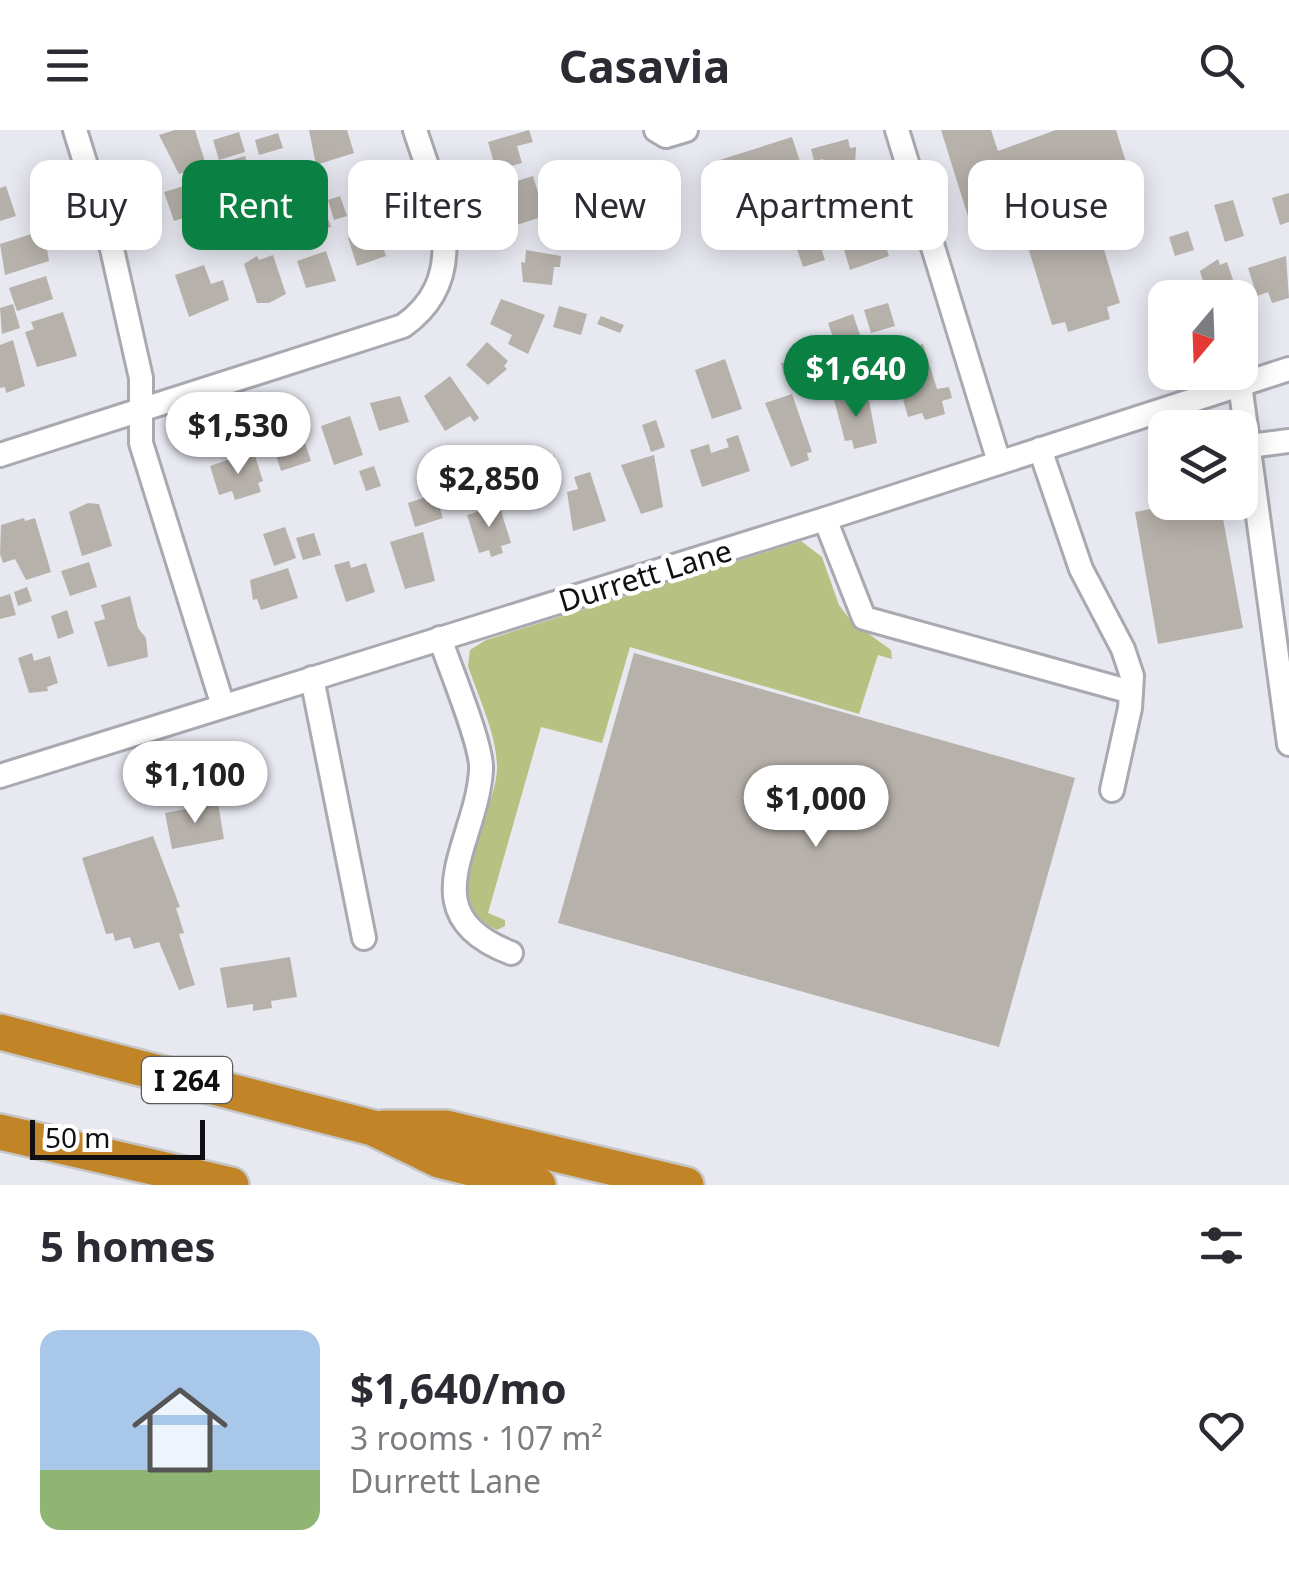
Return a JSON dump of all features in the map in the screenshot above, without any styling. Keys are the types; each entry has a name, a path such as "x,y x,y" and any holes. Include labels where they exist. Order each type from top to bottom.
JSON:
{"highway":[{"name":"I 264","path":"0,1032 373,1128 439,1160 538,1185"},
{"path":"373,1128 446,1128 686,1185"},
{"path":"0,1132 231,1185"},
{"path":"114,1159 173,1185"}],"street":[{"path":"75,130 112,249 141,378 141,443 223,706"},
{"path":"0,455 403,326 417,316 438,287 447,249 415,130"},
{"path":"656,130 666,136 686,130"},
{"path":"896,130 999,462"},
{"name":"Durrett Lane","path":"1258,378 1289,369"},
{"name":"Durrett Lane","path":"0,776 826,519 1222,390"},
{"path":"1258,445 1289,441"},
{"path":"1040,449 1081,569 1123,650 1131,692 1112,790"},
{"path":"826,519 864,618 1131,692"},
{"path":"1258,519 1289,744"},
{"path":"440,638 482,768 452,882 460,916 479,941 511,953"},
{"path":"312,678 364,938"}],"green space":[{"path":"801,541 822,557 839,605 851,621 891,650 892,659 878,655 859,714 630,647 602,743 541,727 488,913 505,920 505,926 497,930 478,917 469,899 469,877 497,765 490,728 468,666 470,650 486,640"}],"building":[{"path":"195,130 204,160 182,160 179,174 159,135"},
{"path":"309,130 347,130 354,153 328,161 315,160"},
{"path":"529,130 533,142 517,146 522,163 518,164 518,160 493,160 488,142"},
{"path":"941,130 991,130 998,151 1056,130 1116,130 1125,160 968,160 968,216"},
{"path":"239,132 245,152 219,160 213,140"},
{"path":"278,133 283,148 259,155 255,140"},
{"path":"792,137 799,160 720,160"},
{"path":"848,139 850,148 856,147 855,160 814,160 811,149"},
{"path":"533,176 538,193 538,218 518,224 518,181"},
{"path":"6,186 16,216 0,221 0,188"},
{"path":"182,187 182,219 174,221 164,192"},
{"path":"1289,193 1289,222 1280,225 1272,198"},
{"path":"340,196 347,216 334,220 328,200"},
{"path":"1233,200 1244,236 1225,242 1214,205"},
{"path":"1188,231 1194,250 1175,256 1169,237"},
{"path":"30,235 30,250 47,250 49,261 5,275 0,244"},
{"path":"352,250 384,250 386,256 357,266"},
{"path":"526,250 561,256 560,267 554,267 552,285 523,282 521,262 525,263"},
{"path":"797,250 822,250 825,260 803,267"},
{"path":"844,250 887,250 889,256 850,270"},
{"path":"1029,250 1104,250 1120,303 1107,307 1110,319 1068,332 1065,322 1052,325"},
{"path":"326,251 336,281 306,288 297,261"},
{"path":"273,255 286,294 269,303 257,303 244,264 257,256 259,260"},
{"path":"1286,256 1289,298 1272,303 1268,292 1258,296 1258,280 1252,280 1248,268"},
{"path":"1218,259 1220,265 1227,262 1233,280 1203,280 1200,271"},
{"path":"204,265 211,284 223,280 229,300 189,317 175,275"},
{"path":"46,276 53,299 17,311 9,288"},
{"path":"501,299 545,315 528,354 508,344 512,335 490,324"},
{"path":"888,303 895,326 871,333 864,310"},
{"path":"13,304 20,328 2,334 0,308"},
{"path":"559,306 587,314 581,335 553,327"},
{"path":"63,312 77,356 37,367 25,332 34,329 31,322"},
{"path":"853,314 863,344 838,352 828,323"},
{"path":"601,316 624,325 620,333 597,324"},
{"path":"13,340 25,386 6,393 5,387 0,388 0,345"},
{"path":"487,342 508,361 504,366 507,369 488,385 466,365"},
{"path":"923,344 937,389 949,387 952,398 942,401 945,414 925,420 922,413 908,417 899,385 907,383 901,351"},
{"path":"725,359 742,409 712,419 695,370"},
{"path":"794,360 797,372 784,375 781,363"},
{"path":"450,376 479,418 474,422 470,416 445,431 424,396"},
{"path":"849,391 851,399 868,395 877,443 854,449 852,440 845,441 833,396"},
{"path":"792,394 812,452 807,453 809,460 791,467 765,403"},
{"path":"400,396 409,422 379,431 370,403"},
{"path":"350,416 363,455 334,465 321,426"},
{"path":"656,420 665,447 651,452 642,425"},
{"path":"290,434 302,434 311,461 281,471 272,443"},
{"path":"738,435 750,471 702,487 690,450 709,444 711,453 729,447 726,439"},
{"path":"554,455 560,474 531,487 525,464"},
{"path":"654,455 663,507 641,514 621,465"},
{"path":"239,456 241,460 255,456 263,481 258,483 261,492 235,500 232,491 219,495 210,466"},
{"path":"374,466 381,486 366,491 359,471"},
{"path":"517,467 524,488 497,496 490,475"},
{"path":"590,472 606,521 573,531 567,492 578,489 574,477"},
{"path":"435,494 443,518 415,527 408,503"},
{"path":"88,503 99,504 112,546 82,556 69,512"},
{"path":"499,505 511,543 501,546 503,553 491,557 489,550 479,553 467,515"},
{"path":"1148,510 1148,520 1223,520 1243,628 1158,644 1135,512"},
{"path":"35,518 51,572 26,580 15,559 3,563 0,554 1,525"},
{"path":"285,527 296,558 274,566 263,534"},
{"path":"423,532 435,581 405,589 390,542"},
{"path":"314,533 321,555 303,560 296,538"},
{"path":"349,561 351,568 366,563 375,592 346,602 334,565"},
{"path":"89,562 97,587 70,596 61,571"},
{"path":"288,568 298,598 261,610 257,599 253,600 250,580"},
{"path":"27,587 32,601 18,606 14,592"},
{"path":"10,594 16,615 0,619 0,597"},
{"path":"130,596 138,628 146,638 148,657 108,667 94,622 105,619 101,605"},
{"path":"67,610 74,633 58,639 51,616"},
{"path":"32,653 34,661 50,656 58,683 47,687 48,691 29,693 18,658"},
{"path":"634,653 1075,778 999,1047 558,923"},
{"path":"218,803 224,839 172,849 165,813"},
{"path":"153,836 180,907 176,908 184,933 179,934 195,985 179,990 159,942 134,949 130,937 115,941 113,933 106,934 82,858"},
{"path":"290,957 297,997 271,1001 272,1008 253,1011 253,1004 227,1008 220,968"}]}
